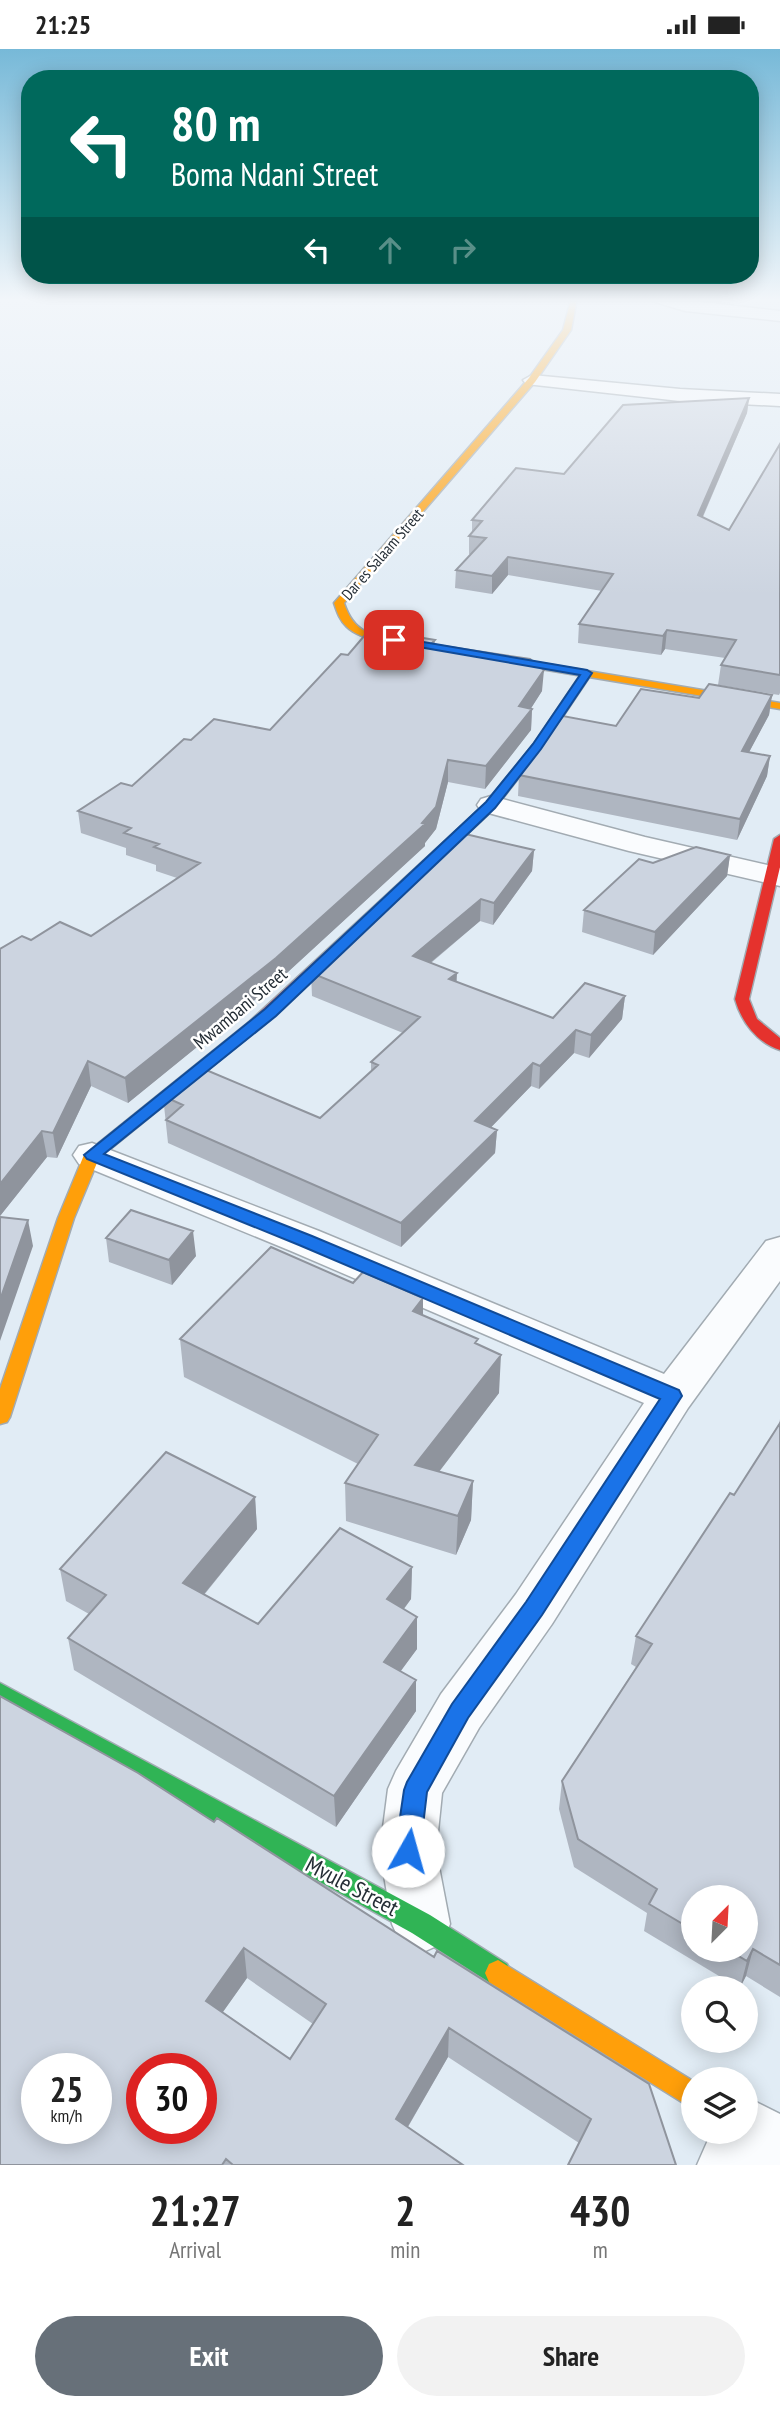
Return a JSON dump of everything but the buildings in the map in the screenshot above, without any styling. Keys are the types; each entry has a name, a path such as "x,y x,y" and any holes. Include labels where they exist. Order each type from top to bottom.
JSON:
{"street":[{"name":"Dar es Salaam Street","path":"435,648 370,636 346,627 338,617 339,603 517,398"},
{"path":"735,398 780,400"},
{"path":"474,655 777,704"},
{"name":"Mwambani Street","path":"0,1417 66,1218 92,1155 270,1012 491,805 537,747 587,673"},
{"path":"491,805 640,845 775,876"},
{"path":"780,839 775,876 742,999 745,1017 754,1028 780,1045"},
{"path":"92,1155 305,1241 672,1396"},
{"path":"421,1924 408,1851 415,1790 460,1711 534,1609 672,1396 780,1251"},
{"name":"Mvule Street","path":"0,1693 421,1924 681,2088"},
{"path":"758,2138 780,2151"},
{"path":"729,2165 739,2144"}],"traffic: fast":[{"path":"0,1693 421,1924 498,1973"}],"traffic: slow":[{"path":"420,645 382,640 359,632 343,616 339,603 517,398"},
{"path":"486,657 780,706"},
{"path":"0,1417 66,1218 92,1155 253,1026"},
{"path":"498,1973 681,2088"}],"traffic: jam":[{"path":"253,1026 491,805 537,747 587,673"},
{"path":"780,839 742,999 755,1026 780,1045"}],"route":[{"path":"394,640 587,673 537,747 491,805 270,1012 92,1155 305,1241 672,1396 534,1609 460,1711 415,1790 408,1851"}]}
